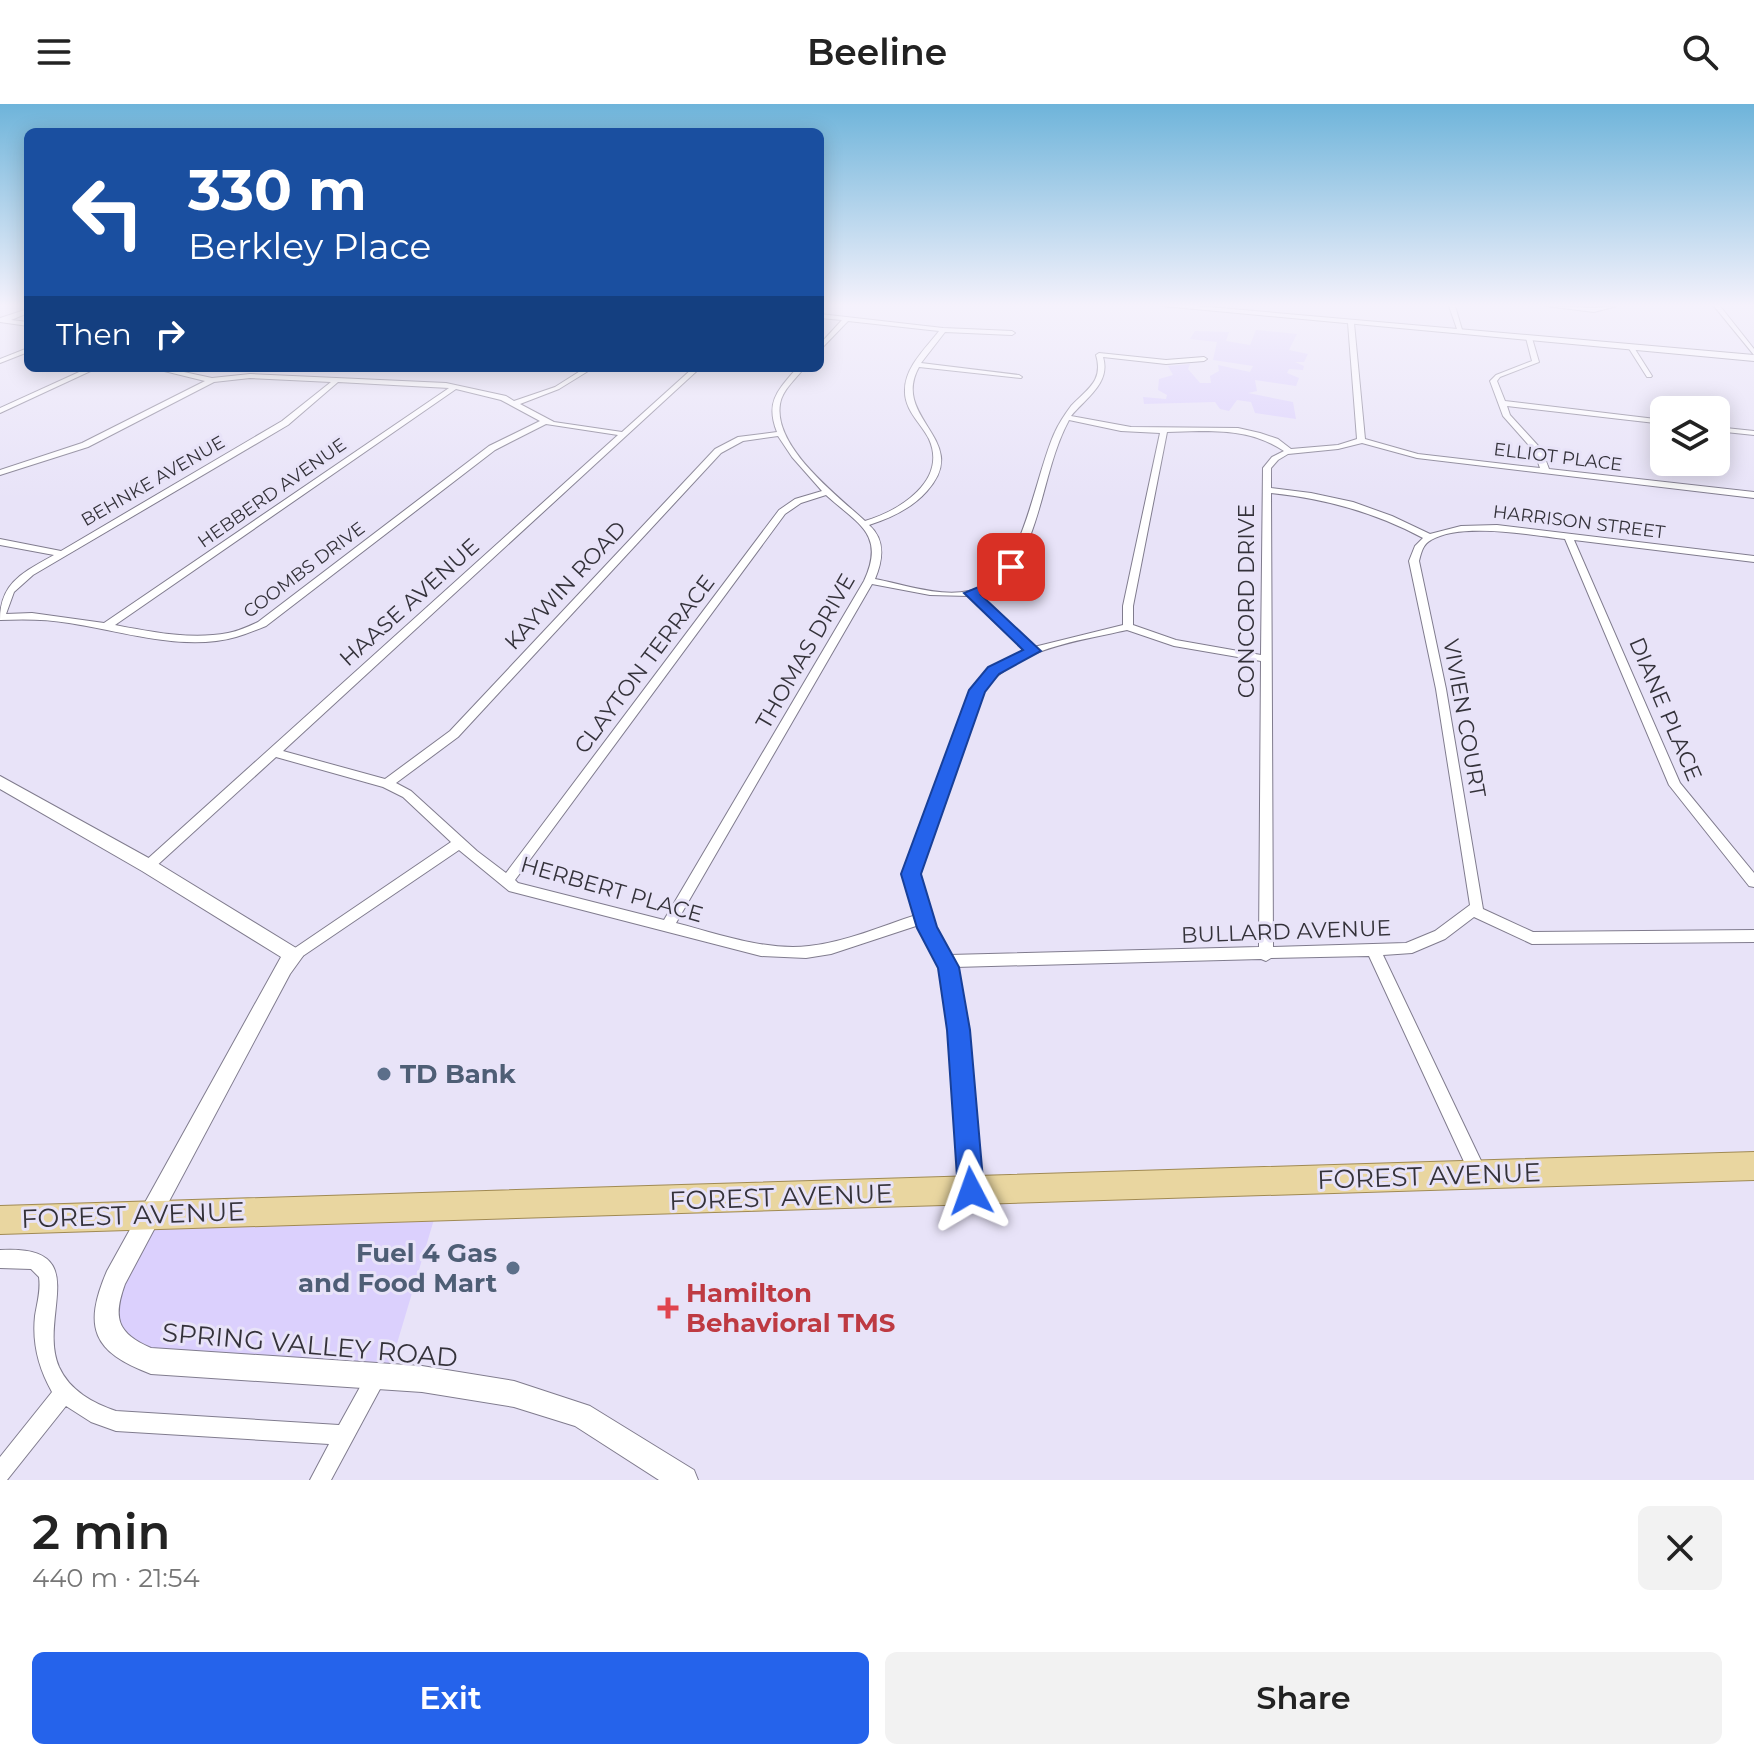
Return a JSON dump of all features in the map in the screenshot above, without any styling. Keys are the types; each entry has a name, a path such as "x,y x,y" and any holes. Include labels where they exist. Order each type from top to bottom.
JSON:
{"main road":[{"name":"FOREST AVENUE","path":"0,1220 1754,1166"}],"street":[{"path":"863,524 892,516 915,501 937,466 934,441 910,399 908,388 917,370"},
{"path":"962,370 1019,377"},
{"path":"869,581 952,594 991,587 1011,567 1067,417 1100,381 1102,370"},
{"path":"1067,417 1125,429 1236,431 1273,440 1291,452 1348,446 1361,440 1355,370"},
{"path":"1514,370 1494,378 1511,422 1538,450 1546,472"},
{"path":"1645,370 1649,376"},
{"path":"0,411 85,372"},
{"path":"180,372 211,377 212,380"},
{"path":"384,381 390,372"},
{"path":"513,404 557,388 583,372"},
{"name":"HAASE AVENUE","path":"148,866 693,372"},
{"path":"780,434 775,419 776,402 798,372"},
{"path":"1,472 85,445 212,380 253,376 335,382 384,381 488,392 546,421 624,434"},
{"name":"BEHNKE AVENUE","path":"0,617 4,600 17,582 285,423 335,382"},
{"name":"HEBBERD AVENUE","path":"108,625 455,387"},
{"path":"1502,403 1650,420"},
{"name":"COOMBS DRIVE","path":"0,617 48,615 200,641 225,639 251,630 492,448 546,421"},
{"path":"1128,627 1128,606 1164,430"},
{"path":"1730,430 1754,433"},
{"name":"THOMAS DRIVE","path":"667,926 869,581 878,557 878,544 863,524 829,491 780,434"},
{"name":"KAYWIN ROAD","path":"387,784 454,734 718,451 741,439 780,434"},
{"name":"ELLIOT PLACE","path":"1361,440 1417,456 1754,495"},
{"name":"CONCORD DRIVE","path":"1266,955 1266,490 1269,463 1291,452"},
{"path":"1266,490 1348,501 1380,511 1429,537"},
{"name":"CLAYTON TERRACE","path":"507,881 782,512 798,501 829,491"},
{"name":"HARRISON STREET","path":"1429,537 1481,527 1754,559"},
{"name":"DIANE PLACE","path":"1568,536 1675,785 1754,882"},
{"name":"VIVIEN COURT","path":"1429,537 1419,546 1414,561 1441,689 1477,907 1473,910"},
{"path":"0,542 61,554"},
{"path":"971,593 1033,651"},
{"path":"971,1191 959,1030 945,961 924,918 911,874 977,690 994,670 1033,651 1128,627 1174,643 1266,659"},
{"name":"HERBERT PLACE","path":"274,752 387,784 407,794 514,887 761,950 806,952 831,948 924,918"},
{"path":"0,782 148,866 294,956 460,843"},
{"path":"1473,910 1532,938 1754,936"},
{"name":"BULLARD AVENUE","path":"945,961 1374,952 1425,944 1473,910"},
{"path":"1374,952 1479,1175"},
{"name":"SPRING VALLEY ROAD","path":"294,956 283,968 115,1279 104,1313 112,1333 132,1355 151,1361 422,1379 552,1403 581,1415 684,1480"},
{"path":"0,1259 21,1258 35,1262 46,1271 50,1286 44,1348 51,1372 64,1393 91,1414 116,1421 344,1435"},
{"path":"320,1480 377,1376"},
{"path":"0,1473 64,1393"}],"shaded area":[{"path":"1170,370 1189,370 1200,383 1211,383 1210,376 1219,370 1288,370 1287,373 1299,378 1296,386 1255,380 1257,391 1248,393 1293,402 1296,419 1255,413 1251,402 1237,400 1229,411 1220,409 1215,402 1144,404 1143,397 1166,399 1167,395 1158,390 1159,379 1173,375"},
{"path":"438,1206 387,1377 151,1361 112,1333 115,1279 148,1214"}],"place":[{"name":"TD Bank","path":"384,1074"},
{"name":"Fuel 4 Gas and Food Mart","path":"513,1268"},
{"name":"Hamilton Behavioral TMS","path":"668,1308"}],"route":[{"path":"971,1191 959,1030 948,967 927,928 911,874 977,690 994,670 1033,651 971,593 991,587 1011,567"}]}
